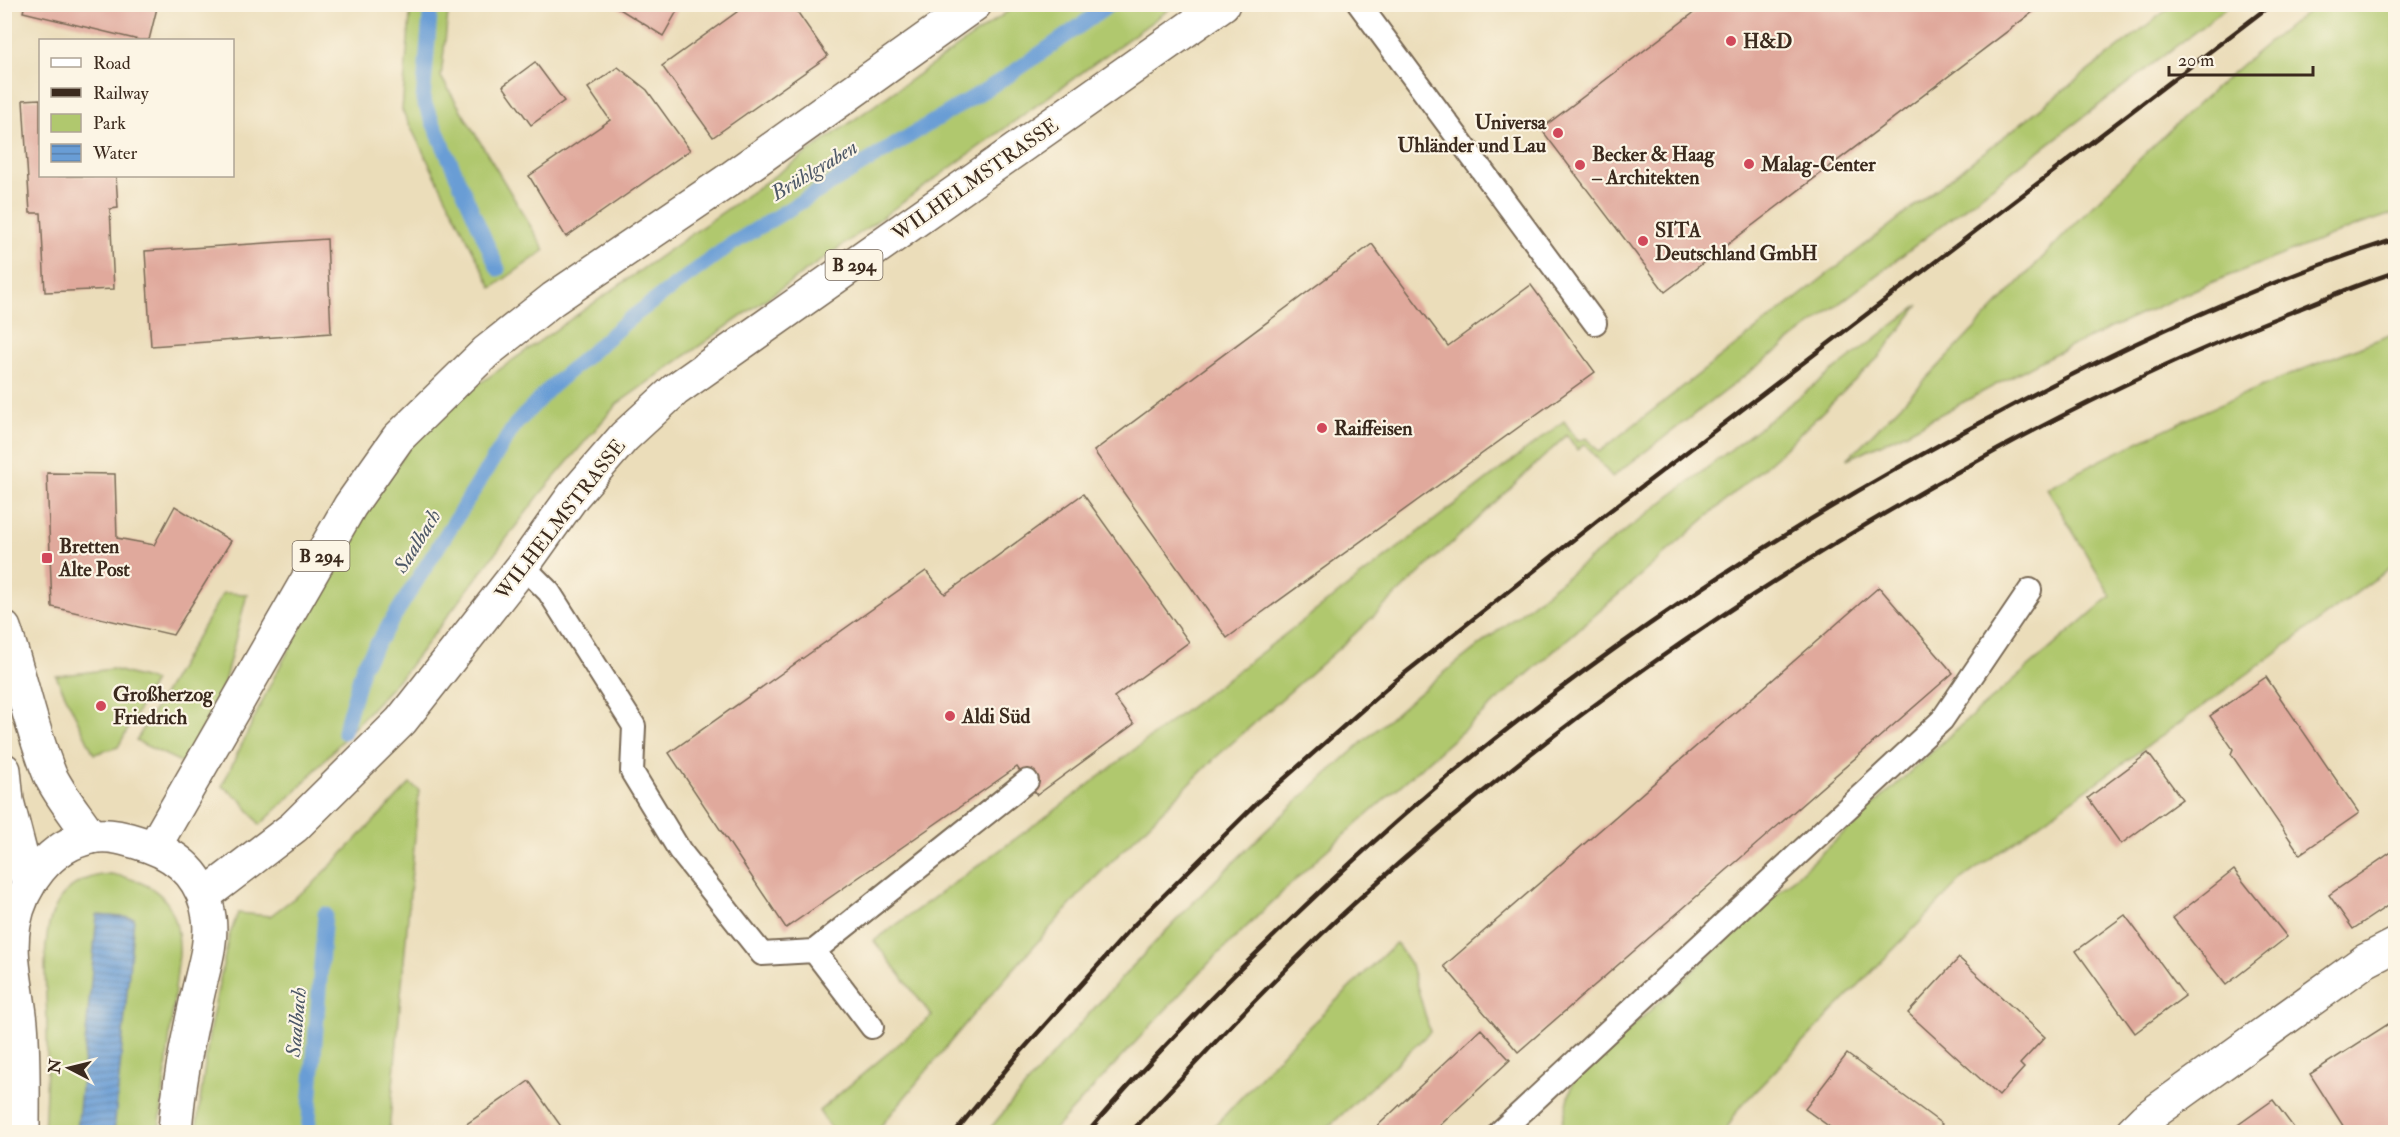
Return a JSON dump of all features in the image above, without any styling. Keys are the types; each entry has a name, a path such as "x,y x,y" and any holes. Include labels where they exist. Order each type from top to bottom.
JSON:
{"main road":[{"name":"B 294","path":"154,848 350,506 398,438 486,352 553,299 727,181 975,4"},
{"name":"WILHELMSTRASSE","path":"205,895 294,826 401,721 523,566 573,496 624,437 675,390 1223,4"},
{"path":"4,628 15,659 25,704 51,777 91,837"},
{"path":"4,770 7,801 28,883"},
{"path":"23,1132 22,1036 12,953 14,925 28,883 44,864 74,843 91,837 112,836 154,848 172,856 188,867 205,895 210,920 207,947 182,1073 175,1132"},
{"path":"2132,1132 2145,1119 2355,968 2396,945"}],"lane":[{"path":"1359,4 1595,323"},
{"path":"523,566 549,592 634,726 632,772 680,851 762,954 814,951 1027,781"},
{"path":"1500,1132 1942,720 2031,590"},
{"path":"814,951 872,1027"}],"green space":[{"path":"411,5 449,5 441,77 545,250 492,288 402,110"},
{"path":"1017,5 1175,5 874,223 617,404 541,493 405,672 297,790 260,825 241,800 222,786 273,679 361,519 411,444 476,386"},
{"path":"2173,5 2230,5 1612,477 1585,444 1577,450 1567,435 1346,642 1215,758 1089,884 971,1017 876,1132 833,1132 819,1111 932,1016 874,941 1058,808 1564,421 1578,441 1587,438 1599,452"},
{"path":"2316,5 2395,5 2395,213 2205,285 2052,355 1905,433 1847,459 2132,166 2252,56"},
{"path":"1919,305 1880,356 1781,452 1320,856 1208,964 1052,1132 987,1132 1084,1019 1186,910 1293,805 1348,755 1455,664"},
{"path":"2395,333 2395,564 2257,667 1962,879 1739,1108 1725,1132 1560,1132 1573,1081 1960,726 2111,596 2047,488 2219,405"},
{"path":"223,593 247,594 224,683 185,764 136,741"},
{"path":"112,669 154,681 118,747 94,754 56,676"},
{"path":"410,784 419,790 389,1132 196,1132 210,1028 229,936 238,913 270,916 313,884"},
{"path":"111,874 142,883 154,890 171,909 176,922 179,954 159,1132 44,1132 47,1053 45,954 48,930 54,909 66,892 84,880"},
{"path":"1396,943 1411,965 1430,1032 1323,1132 1209,1132 1286,1049"}],"water":[{"path":"97,915 134,918 114,1132 77,1132"}],"building":[{"path":"25,4 158,4 149,39 135,39 23,12"},
{"path":"620,4 681,4 663,36 618,8"},
{"path":"748,4 792,4 828,56 713,137 662,66"},
{"name":"Malag-Center","path":"1704,5 2042,5 1665,292 1541,129"},
{"path":"535,62 564,101 531,125 503,86"},
{"path":"618,67 647,90 690,150 566,237 529,176 610,120 588,88"},
{"path":"39,99 39,177 116,177 118,208 110,209 114,289 45,292 41,213 30,213 23,100"},
{"path":"327,239 331,333 151,346 145,251"},
{"name":"Raiffeisen","path":"1372,244 1448,346 1531,285 1595,372 1227,638 1094,451"},
{"path":"47,473 115,474 117,538 154,545 175,506 231,541 173,635 52,607"},
{"name":"Aldi Süd","path":"1083,494 1189,642 1114,697 1134,724 1037,795 1017,767 786,928 669,753 926,571 945,594"},
{"path":"1879,587 1953,673 1518,1052 1444,966"},
{"path":"2266,677 2359,813 2300,854 2231,754 2233,749 2210,716"},
{"path":"2148,753 2182,799 2121,844 2088,798"},
{"path":"2396,849 2396,900 2353,929 2329,895"},
{"path":"2234,870 2287,937 2226,985 2173,918"},
{"path":"2125,915 2185,996 2135,1033 2076,951"},
{"path":"1959,958 2045,1037 2020,1064 2024,1068 1999,1096 1908,1013"},
{"path":"2396,1019 2396,1132 2347,1132 2310,1074"},
{"path":"1481,1029 1510,1060 1433,1132 1371,1132"},
{"path":"1847,1054 1942,1124 1935,1132 1837,1132 1805,1109"},
{"path":"529,1081 565,1132 455,1132"},
{"path":"2273,1100 2297,1132 2228,1132"}],"waterway":[{"name":"Saalbach","path":"431,4 423,100 498,269"},
{"name":"Brühlgraben","path":"344,732 363,666 515,425 551,387 628,320 730,245 1008,76 1111,4"},
{"name":"Saalbach","path":"308,1132 325,914"}],"railway":[{"path":"955,1132 1018,1055 1135,924 1258,802 1395,681 1607,513 2272,4"},
{"path":"1088,1132 1134,1079 1207,1002 1282,928 1411,809 1455,771 1582,672 1714,580 1850,495 2039,391 2241,296 2344,256 2396,239"},
{"path":"1131,1132 1271,984 1359,899 1432,834 1508,772 1665,654 1829,547 1913,497 2035,430 2108,393 2219,342 2345,290 2396,272"}],"place":[{"name":"H&D","path":"1731,41"},
{"name":"Universa Uhländer und Lau","path":"1558,133"},
{"name":"Malag-Center","path":"1749,164"},
{"name":"Becker & Haag – Architekten","path":"1580,165"},
{"name":"SITA Deutschland GmbH","path":"1643,241"},
{"name":"Raiffeisen","path":"1322,428"},
{"name":"Bretten Alte Post","path":"47,558"},
{"name":"Großherzog Friedrich","path":"101,706"},
{"name":"Aldi Süd","path":"950,716"}]}
